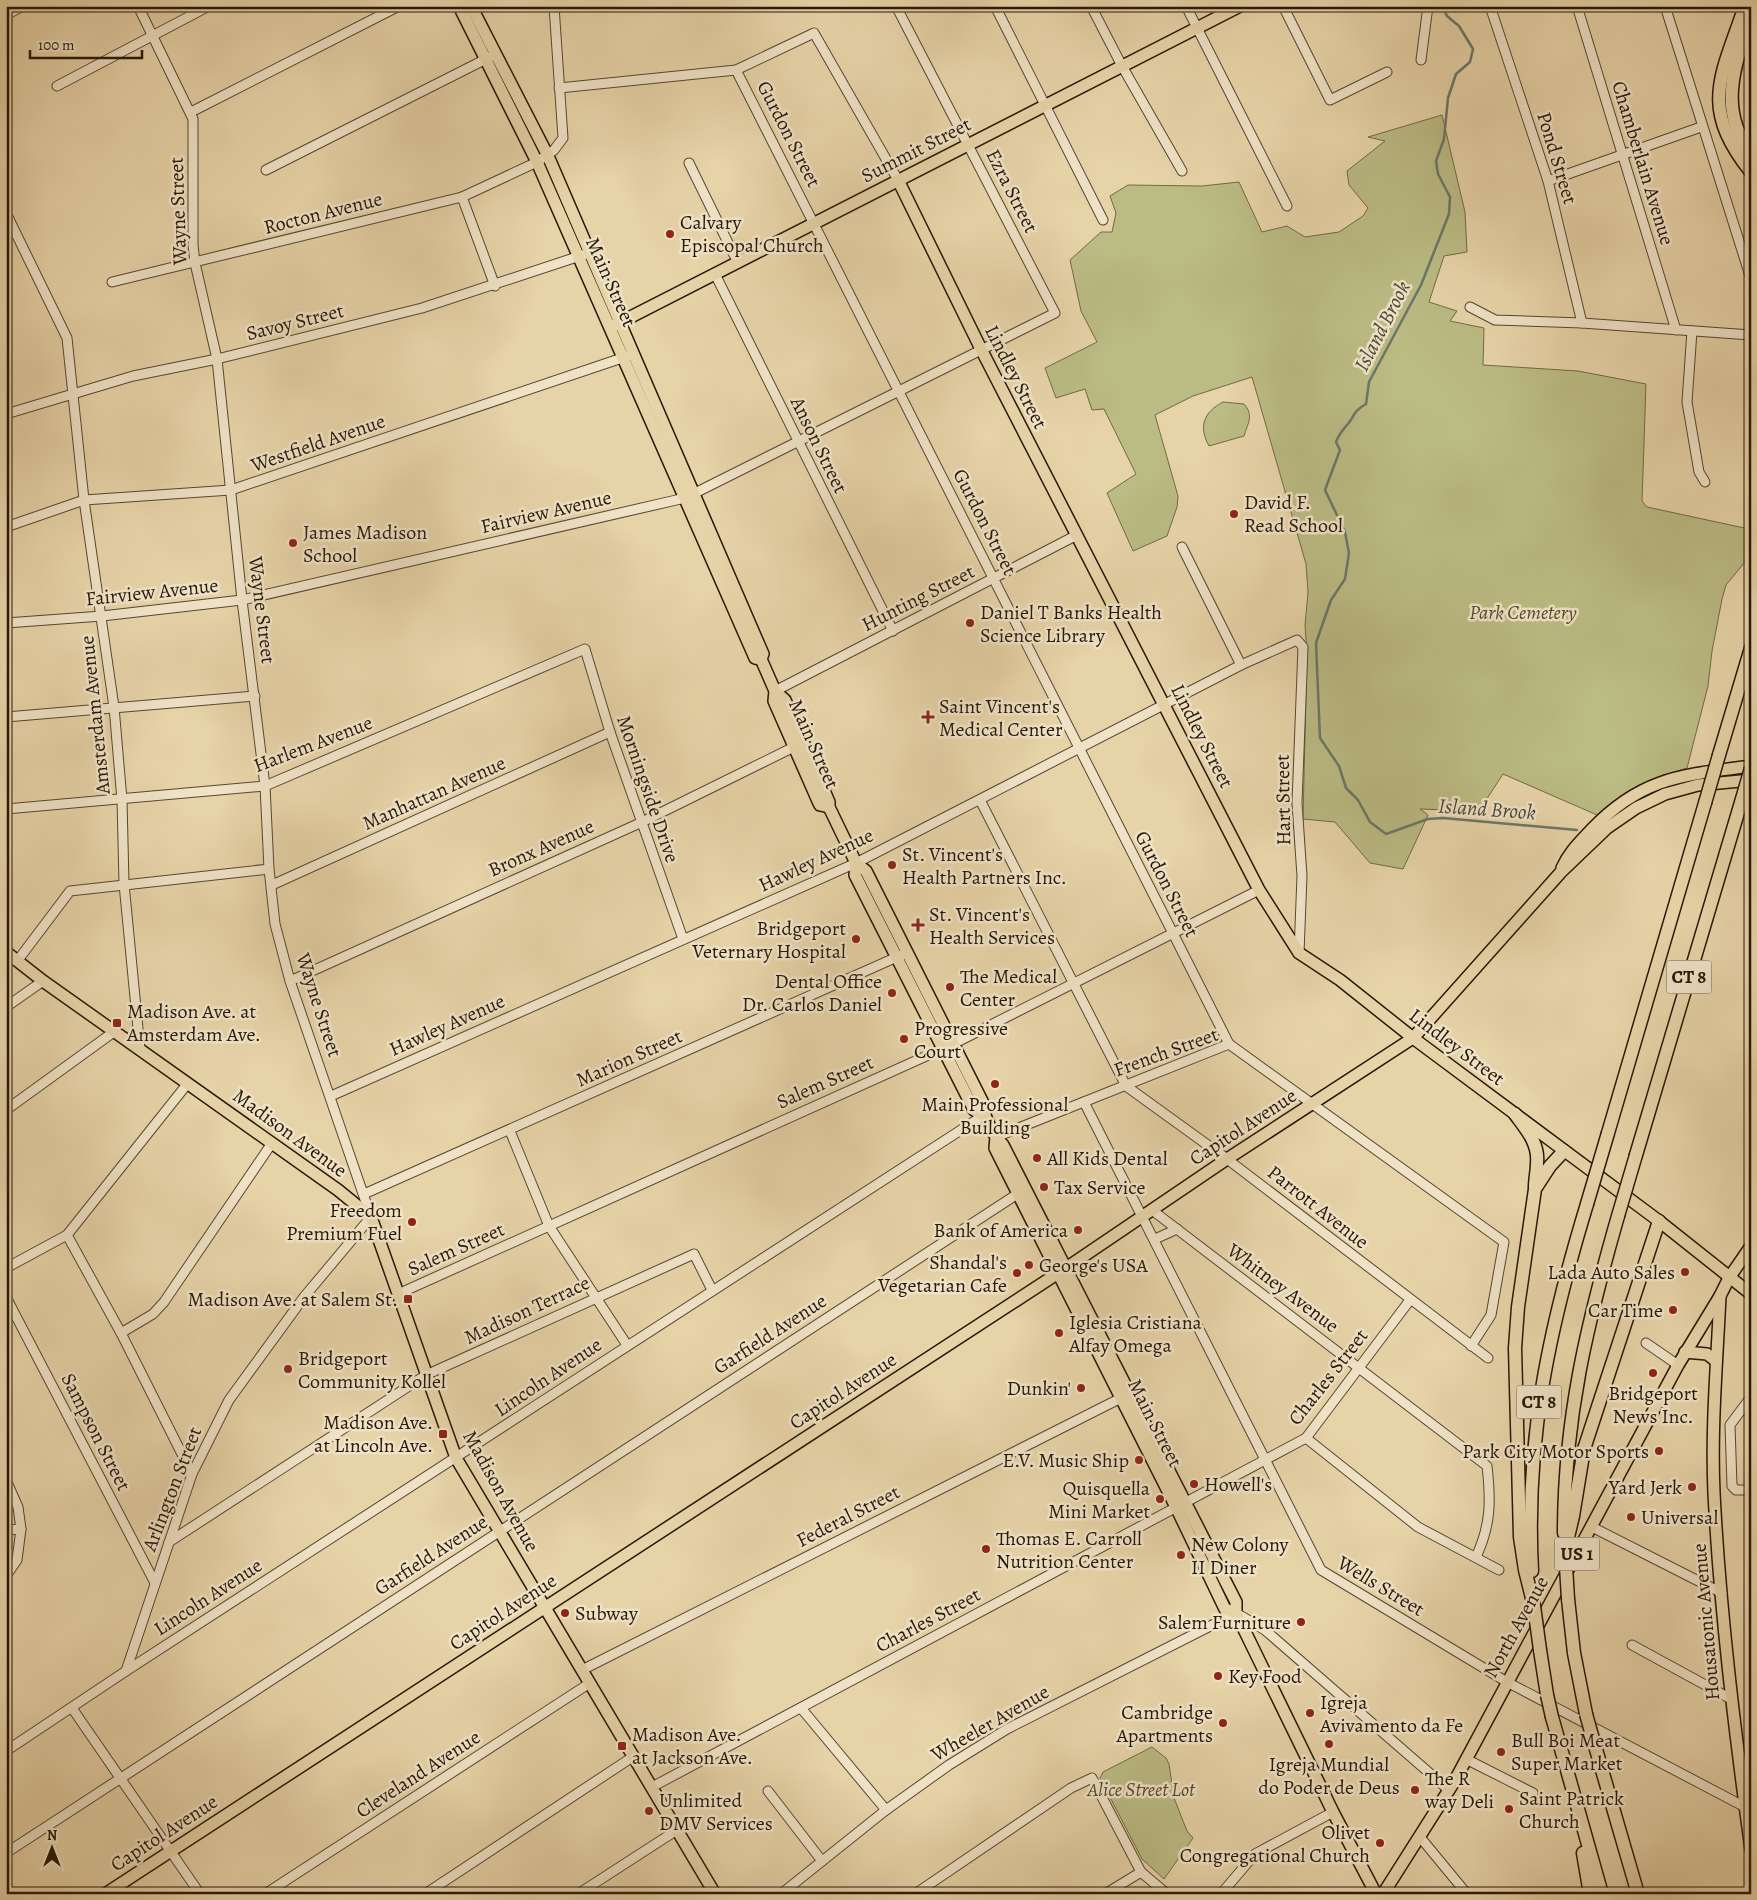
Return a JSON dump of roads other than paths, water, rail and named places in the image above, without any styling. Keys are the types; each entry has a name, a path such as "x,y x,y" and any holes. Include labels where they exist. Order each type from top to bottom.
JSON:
{"highway":[{"path":"1745,6 1722,73 1718,102 1720,117 1728,139 1751,172"},
{"path":"1751,17 1737,57 1731,88 1733,120 1741,138 1751,152"},
{"path":"1731,88 1738,64 1751,43"},
{"name":"CT 8","path":"1602,1894 1552,1718 1534,1606 1530,1519 1537,1411 1556,1312 1751,648"},
{"name":"CT 8","path":"1638,1894 1586,1714 1576,1661 1568,1599 1565,1550 1566,1469 1575,1390 1591,1314 1618,1216 1751,767"},
{"path":"1515,1114 1532,1137 1536,1149 1535,1189 1518,1307 1515,1348 1520,1537 1525,1570 1534,1606"},
{"path":"1535,1189 1550,1166 1564,1151"},
{"path":"1565,1550 1573,1516 1584,1449 1659,1221"},
{"path":"1572,1789 1590,1894"}],"main road":[{"name":"Main Street","path":"459,6 548,156 584,254 724,575 755,658 761,659 775,691 774,701 798,744 818,801 820,805 828,807 856,863 866,871 902,955 948,1046 983,1104 984,1115 996,1137 1003,1145 1021,1191 1181,1504 1225,1609 1236,1613 1333,1812 1376,1894"},
{"name":"Main Street","path":"471,6 490,58 537,162 584,254"},
{"name":"Summit Street","path":"615,325 1240,6"},
{"name":"Lindley Street","path":"898,180 981,349 1259,890 1299,953 1340,980 1413,1038 1659,1221 1751,1294"},
{"name":"Capitol Avenue","path":"1561,872 1568,855 1605,816 1642,789 1679,776 1751,767"},
{"name":"Capitol Avenue","path":"106,1894 1062,1271 1227,1159 1413,1038 1561,872 1607,828 1636,808 1664,794 1698,785 1751,780"},
{"name":"Madison Avenue","path":"6,952 43,981 338,1190 371,1217 456,1458 716,1894"},
{"name":"North Avenue","path":"1383,1894 1449,1790 1685,1352 1729,1278 1751,1246"},
{"name":"Housatonic Avenue","path":"1720,1296 1716,1361 1714,1492 1731,1699 1751,1850"},
{"path":"1685,1352 1707,1354 1716,1361"}],"street":[{"path":"6,15 23,6"},
{"name":"Wayne Street","path":"138,6 191,112 194,126 193,245 195,263 217,359 242,600 265,786 269,869 275,924 290,981 371,1217"},
{"path":"57,86 209,6"},
{"path":"191,112 399,6"},
{"path":"548,156 563,138 554,6"},
{"name":"Ezra Street","path":"896,6 1055,313"},
{"path":"995,6 1103,220"},
{"path":"1091,6 1122,66 1182,171"},
{"path":"1186,6 1287,206"},
{"path":"1283,6 1330,100 1387,72"},
{"path":"1421,60 1428,6"},
{"name":"Pond Street","path":"1490,6 1548,181 1582,323"},
{"name":"Chamberlain Avenue","path":"1577,6 1676,330"},
{"path":"1665,6 1701,127 1751,279"},
{"name":"Lindley Street","path":"736,70 814,32 898,180"},
{"path":"266,170 490,58"},
{"path":"559,88 736,70"},
{"name":"Gurdon Street","path":"736,70 994,578 1171,933 1229,1044"},
{"path":"1548,181 1701,127"},
{"name":"Rocton Avenue","path":"112,282 462,197 548,156"},
{"path":"689,163 738,263"},
{"path":"462,197 495,286"},
{"name":"Amsterdam Avenue","path":"6,213 67,334 84,500 114,707 122,800 124,884 140,1049"},
{"name":"Savoy Street","path":"6,414 133,376 217,359 422,308 495,286 584,254"},
{"name":"Anson Street","path":"715,274 893,631"},
{"path":"1470,307 1495,320 1582,323 1751,335"},
{"name":"Fairview Avenue","path":"6,623 102,616 242,600 690,496 899,393 981,349 1055,313"},
{"path":"1692,331 1687,402 1699,472 1705,482"},
{"name":"Westfield Avenue","path":"6,527 84,500 231,490 629,356"},
{"name":"Hunting Street","path":"775,691 1077,535"},
{"path":"1182,547 1241,665"},
{"name":"Hawley Avenue","path":"331,1096 856,863 1241,665 1296,640 1303,647"},
{"name":"Hart Street","path":"1299,953 1302,876 1297,803 1303,647"},
{"name":"Morningside Drive","path":"586,649 610,732 640,823 683,939"},
{"name":"Harlem Avenue","path":"6,809 265,786 586,649"},
{"path":"6,717 255,696"},
{"name":"Manhattan Avenue","path":"272,885 610,732"},
{"name":"Bronx Avenue","path":"290,981 640,823 798,744"},
{"path":"980,800 1072,984 1126,1086"},
{"path":"18,960 70,891 269,869"},
{"name":"Salem Street","path":"398,1294 948,1046 1259,890"},
{"name":"Marion Street","path":"364,1194 902,955"},
{"path":"6,1007 43,981"},
{"path":"6,1110 115,1031"},
{"name":"French Street","path":"996,1137 1229,1044 1504,1242 1491,1315 1471,1346"},
{"path":"6,1268 67,1235 188,1083"},
{"name":"Parrott Avenue","path":"1126,1086 1227,1159 1488,1358"},
{"name":"Wells Street","path":"1084,1102 1148,1213 1155,1239 1321,1570 1507,1682 1745,1807"},
{"name":"Lincoln Avenue","path":"6,1751 627,1345 984,1115"},
{"path":"510,1130 549,1226 627,1345"},
{"path":"121,1333 153,1314 164,1302 272,1143"},
{"name":"Garfield Avenue","path":"6,1853 1021,1191"},
{"name":"Whitney Avenue","path":"1148,1213 1177,1229 1487,1466 1489,1511 1486,1536 1476,1557"},
{"name":"Arlington Street","path":"126,1671 192,1474 229,1400 304,1297 371,1217"},
{"path":"1155,1239 1177,1229"},
{"path":"67,1235 121,1333 192,1474"},
{"name":"Madison Terrace","path":"169,1542 426,1375 694,1254 712,1290"},
{"name":"Sampson Street","path":"6,1297 155,1583"},
{"name":"Charles Street","path":"652,1786 1306,1438 1410,1300"},
{"path":"1646,1343 1678,1365"},
{"name":"Federal Street","path":"582,1670 1125,1396"},
{"path":"1751,1397 1730,1425 1732,1486 1736,1490 1751,1490"},
{"path":"1306,1438 1418,1526 1499,1570"},
{"path":"6,1480 18,1507 21,1529 18,1560 6,1576"},
{"path":"1592,1527 1722,1593"},
{"path":"6,1530 21,1529"},
{"path":"1236,1613 1266,1630 1449,1790"},
{"name":"Wheeler Avenue","path":"781,1894 886,1810 949,1765 1007,1729 1236,1613"},
{"path":"1632,1645 1731,1699"},
{"name":"Cleveland Avenue","path":"265,1894 590,1683"},
{"path":"72,1708 200,1894"},
{"path":"801,1708 886,1810"},
{"path":"424,1894 634,1756"},
{"path":"1466,1759 1533,1792"},
{"path":"915,1894 1071,1788 1092,1778 1141,1872 1167,1894"},
{"path":"768,1791 822,1862"},
{"path":"1221,1894 1255,1854 1333,1812"},
{"path":"578,1894 677,1830"},
{"path":"1420,1837 1467,1894"},
{"path":"1106,1894 1141,1872"}],"waterway":[{"name":"Island Brook","path":"1442,6 1447,16 1459,26 1473,49 1470,62 1456,74 1448,98 1444,139 1436,161 1438,174 1450,197 1449,214 1421,285 1369,382 1366,404 1356,412 1336,442 1340,450 1325,490 1345,532 1349,553 1345,579 1331,600 1316,643 1320,738 1339,766 1346,788 1358,800 1370,822 1386,834 1428,819 1443,818 1577,830"}],"place":[{"name":"Calvary Episcopal Church","path":"670,234"},
{"name":"David F. Read School","path":"1234,514"},
{"name":"James Madison School","path":"293,543"},
{"name":"Daniel T Banks Health Science Library","path":"970,623"},
{"name":"Saint Vincent's Medical Center","path":"928,717"},
{"name":"St. Vincent's Health Partners Inc.","path":"892,865"},
{"name":"St. Vincent's Health Services","path":"918,925"},
{"name":"Bridgeport Veternary Hospital","path":"856,939"},
{"name":"The Medical Center","path":"950,987"},
{"name":"Dental Office Dr. Carlos Daniel","path":"892,993"},
{"name":"Madison Ave. at Amsterdam Ave.","path":"117,1023"},
{"name":"Progressive Court","path":"904,1039"},
{"name":"Main Professional Building","path":"995,1084"},
{"name":"All Kids Dental","path":"1037,1158"},
{"name":"Tax Service","path":"1044,1187"},
{"name":"Freedom Premium Fuel","path":"412,1222"},
{"name":"Bank of America","path":"1078,1230"},
{"name":"George's USA","path":"1029,1265"},
{"name":"Lada Auto Sales","path":"1685,1272"},
{"name":"Shandal's Vegetarian Cafe","path":"1017,1273"},
{"name":"Madison Ave. at Salem St.","path":"408,1299"},
{"name":"Car Time","path":"1673,1310"},
{"name":"Iglesia Cristiana Alfay Omega","path":"1059,1333"},
{"name":"Bridgeport Community Kollel","path":"288,1369"},
{"name":"Bridgeport News Inc.","path":"1653,1373"},
{"name":"Dunkin'","path":"1081,1388"},
{"name":"Madison Ave. at Lincoln Ave.","path":"443,1434"},
{"name":"Park City Motor Sports","path":"1659,1451"},
{"name":"E.V. Music Ship","path":"1139,1460"},
{"name":"Howell's","path":"1194,1484"},
{"name":"Yard Jerk","path":"1692,1487"},
{"name":"Quisquella Mini Market","path":"1160,1499"},
{"name":"Universal","path":"1631,1517"},
{"name":"Thomas E. Carroll Nutrition Center","path":"986,1549"},
{"name":"New Colony II Diner","path":"1181,1555"},
{"name":"Subway","path":"565,1613"},
{"name":"Salem Furniture","path":"1301,1622"},
{"name":"Key Food","path":"1218,1676"},
{"name":"Igreja Avivamento da Fe","path":"1310,1713"},
{"name":"Cambridge Apartments","path":"1223,1723"},
{"name":"Igreja Mundial do Poder de Deus","path":"1329,1744"},
{"name":"Madison Ave. at Jackson Ave.","path":"622,1746"},
{"name":"Bull Boi Meat Super Market","path":"1501,1752"},
{"name":"The R way Deli","path":"1415,1790"},
{"name":"Saint Patrick Church","path":"1509,1809"},
{"name":"Unlimited DMV Services","path":"649,1811"},
{"name":"Olivet Congregational Church","path":"1380,1843"}],"park label":[{"name":"Park Cemetery","path":"1523,612"},
{"name":"Alice Street Lot","path":"1141,1789"}]}
